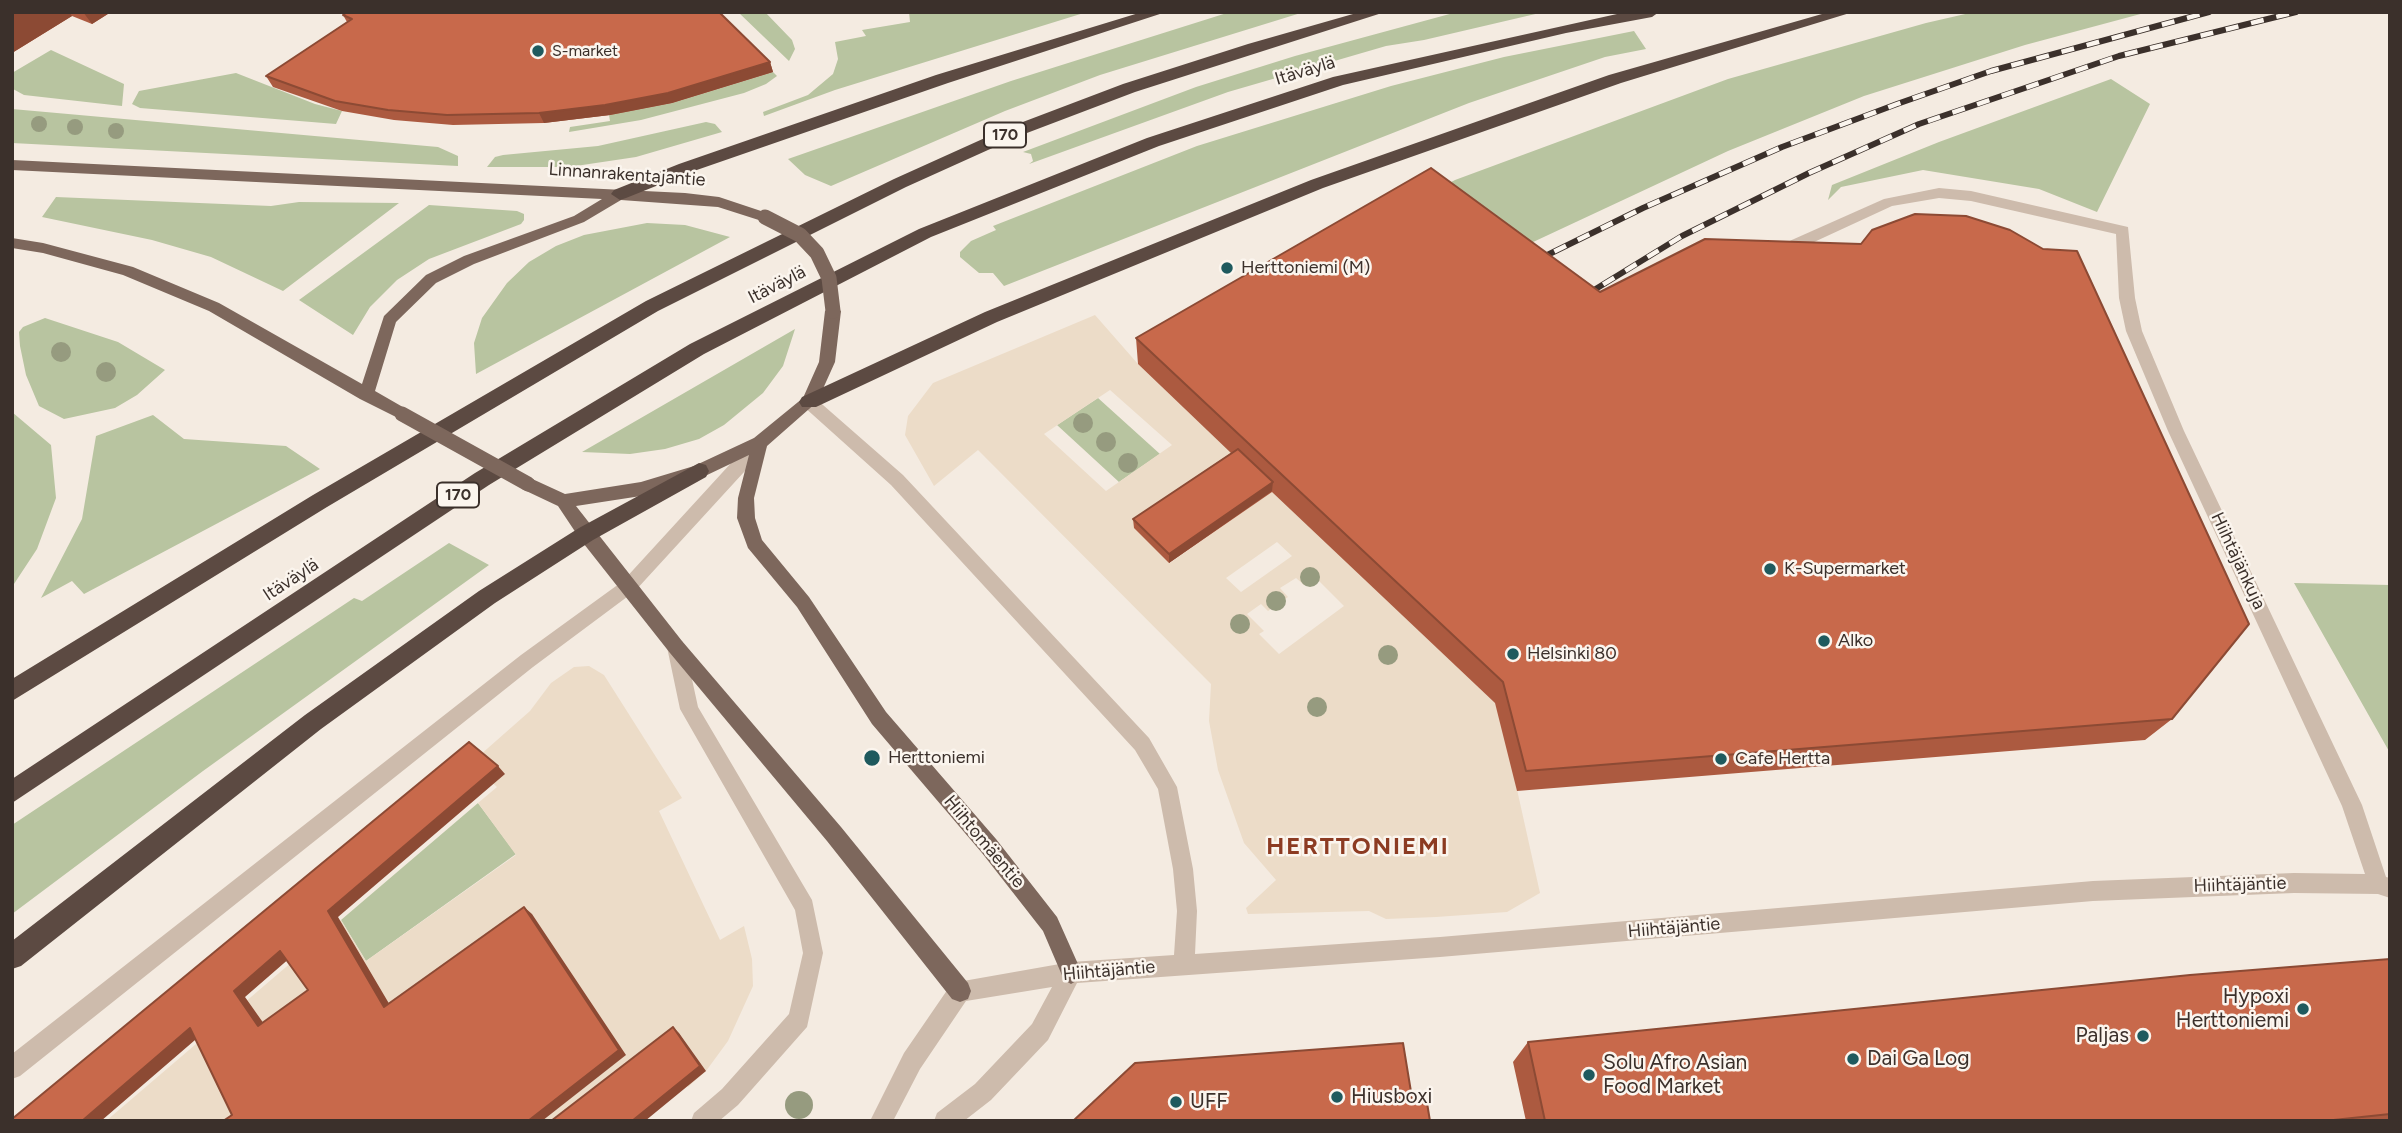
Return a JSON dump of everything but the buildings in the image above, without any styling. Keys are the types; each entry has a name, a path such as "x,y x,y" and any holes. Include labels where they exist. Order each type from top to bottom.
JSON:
{"highway":[{"path":"620,194 685,168 942,79 1158,12"},
{"name":"Itäväylä","path":"12,691 320,501 652,306 900,183 1013,132 1129,88 1253,47 1378,12"},
{"name":"Itäväylä","path":"12,792 482,479 697,349 925,233 1153,142 1339,81 1566,28 1652,12"},
{"path":"809,402 982,321 1317,184 1615,79 1846,12"},
{"path":"12,957 313,722 487,597 586,534 699,471"}],"main road":[{"name":"Linnanrakentajantie","path":"12,165 620,194 719,202 765,217 800,235 817,253 829,278 833,311 827,362 809,402 760,443 699,471 641,489 564,501"},
{"path":"366,395 389,320 431,279 469,260 579,219 620,194"},
{"path":"12,243 43,248 128,271 214,307 366,395 564,501 586,534 676,647 834,834 960,991"},
{"name":"Hiihtomäentie","path":"760,443 746,498 746,518 754,543 803,602 879,718 989,846 1050,924 1071,973"}],"street":[{"name":"Hiihtäjänkuja","path":"1768,257 1889,202 1939,193 1972,196 2123,231 2127,298 2134,331 2176,431 2352,805 2384,886"},
{"path":"809,402 897,480 1142,744 1167,787 1183,869 1187,911 1184,965"},
{"path":"12,1068 516,670 629,586 760,443"},
{"path":"676,647 689,709 805,907 813,953 799,1019 730,1097 702,1121"},
{"name":"Hiihtäjäntie","path":"960,991 1071,973 1440,947 2093,891 2294,883 2384,886"},
{"path":"945,1121 984,1092 1040,1032 1071,973"},
{"path":"881,1121 912,1061 960,991"}],"green space":[{"path":"738,12 765,12 792,40 795,49 789,61"},
{"path":"909,12 1087,12 835,90 764,116 763,112 808,95 833,74 838,59 835,42 866,36 862,30 910,22"},
{"path":"1230,12 1304,12 1100,75 1005,111 831,186 805,175 788,159 1011,81"},
{"path":"1457,12 1544,12 1424,40 1386,46 1228,92 1029,164 1033,161 1031,154 1023,152 1196,87 1295,56"},
{"path":"1974,12 2148,12 2025,45 1864,96 1728,151 1531,243 1426,195 1455,180 1728,79"},
{"path":"1634,31 1646,49 1605,57 1469,103 1004,286 993,273 979,273 960,257 960,252 971,241 996,230 993,226 1197,146 1391,86 1504,57"},
{"path":"51,50 124,84 122,106 24,95 13,89 12,73"},
{"path":"773,72 777,76 744,93 641,120 569,132 570,127 610,121 609,115 672,103"},
{"path":"236,73 315,104 342,111 336,124 140,108 132,104 139,91"},
{"path":"2111,79 2150,104 2097,212 2039,189 1923,170 1841,187 1828,200 1832,185 1939,142"},
{"path":"12,109 438,147 458,156 458,166 12,143"},
{"path":"706,122 715,124 722,132 636,157 569,167 487,167 495,157 503,155 598,146"},
{"path":"56,197 271,206 299,202 399,203 283,291 211,257 152,240 42,217"},
{"path":"429,205 517,211 524,214 524,220 521,224 429,259 397,280 370,307 353,335 299,300"},
{"path":"647,223 685,225 730,237 476,374 474,343 482,318 507,283 529,262 556,246 584,235"},
{"path":"45,318 118,342 165,370 137,395 115,408 64,419 39,406 26,375 20,346 19,332 23,327"},
{"path":"795,329 783,366 763,393 724,425 699,439 665,449 630,454 582,452"},
{"path":"1098,398 1160,454 1119,482 1057,425"},
{"path":"12,412 51,445 56,498 37,549 12,587"},
{"path":"153,415 184,439 286,446 320,469 84,594 72,581 41,598 82,519 96,436"},
{"path":"449,543 489,565 203,771 12,914 12,825 354,598 362,601"},
{"path":"2294,583 2390,585 2390,753"},
{"path":"478,803 516,854 366,961 341,920"}],"shaded area":[{"path":"1095,315 1138,364 1237,458 1170,563 1272,491 1495,703 1504,731 1540,893 1507,912 1386,919 1369,911 1248,914 1246,908 1276,880 1244,843 1218,770 1209,721 1211,684 978,450 934,486 905,435 908,416 933,383","holes":["1110,390 1172,445 1106,491 1044,434","1277,542 1292,556 1241,592 1226,578","1315,577 1344,606 1279,654 1259,634 1264,631 1247,614 1261,604 1268,611 1288,597 1280,588 1296,578 1304,585"]},
{"path":"589,666 604,675 682,798 659,811 720,940 744,926 752,959 753,986 728,1041 706,1071 688,1087 676,1068 595,1121 542,1121 625,1055 242,1121 106,1121 341,920 366,961 516,855 478,803 497,787 471,763 530,711 551,683 574,667"}],"railway":[{"path":"1531,263 1643,208 1782,147 1897,104 1991,71 2209,12"},
{"path":"1581,298 1682,236 1809,173 1919,124 2119,56 2296,12"}],"place":[{"name":"S-market","path":"538,51"},
{"name":"Herttoniemi (M)","path":"1227,268"},
{"name":"K-Supermarket","path":"1770,569"},
{"name":"Alko","path":"1824,641"},
{"name":"Helsinki 80","path":"1513,654"},
{"name":"Herttoniemi","path":"872,758"},
{"name":"Cafe Hertta","path":"1721,759"},
{"name":"Hypoxi Herttoniemi","path":"2303,1009"},
{"name":"Paljas","path":"2143,1036"},
{"name":"Dai Ga Log","path":"1853,1059"},
{"name":"Solu Afro Asian Food Market","path":"1589,1075"},
{"name":"Hiusboxi","path":"1337,1097"},
{"name":"UFF","path":"1176,1102"}],"district":[{"name":"HERTTONIEMI","path":"1358,847"}]}
